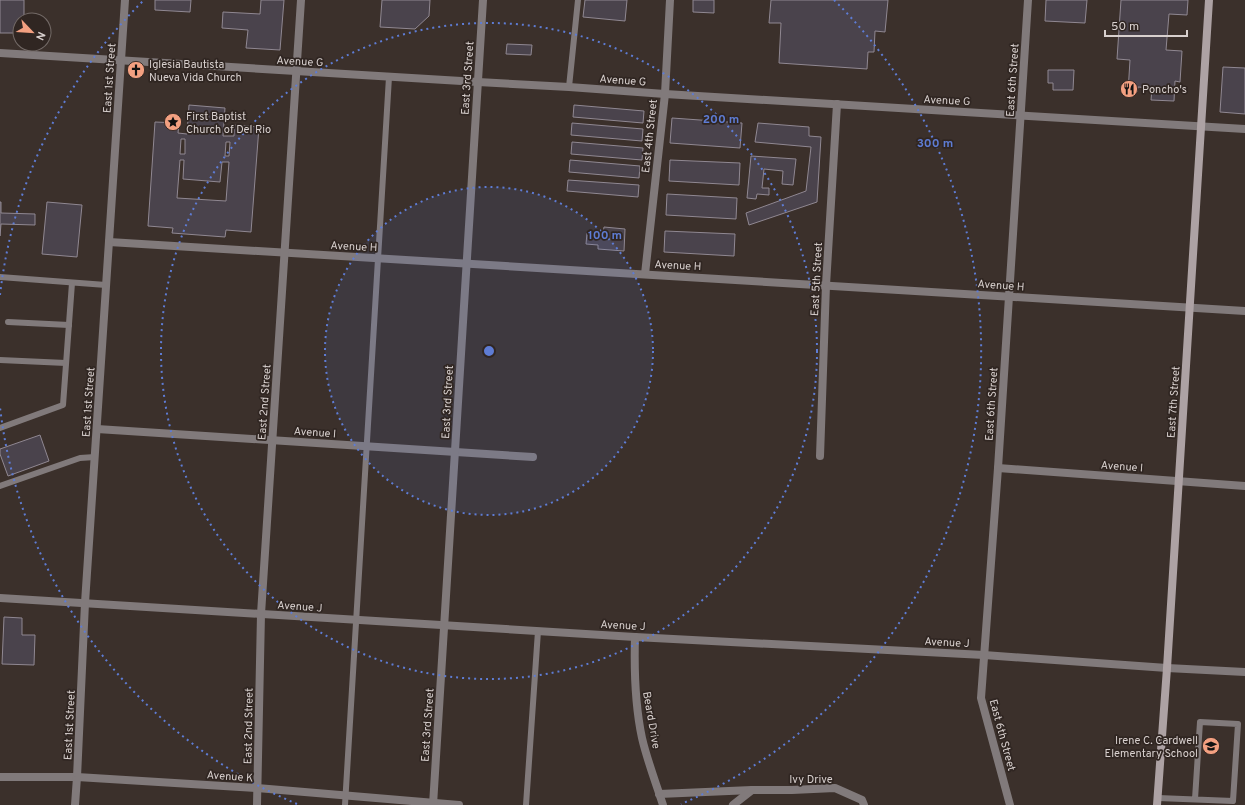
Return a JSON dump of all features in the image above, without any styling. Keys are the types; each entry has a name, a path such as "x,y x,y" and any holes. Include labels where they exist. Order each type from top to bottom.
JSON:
{"street":[{"name":"East 1st Street","path":"75,805 85,603 125,0"},
{"name":"East 2nd Street","path":"256,805 258,788 261,614 301,0"},
{"name":"East 3rd Street","path":"433,804 483,0"},
{"name":"East 4th Street","path":"645,274 665,94 670,0"},
{"name":"East 6th Street","path":"1010,805 981,698 998,468 1028,0"},
{"name":"East 7th Street","path":"1158,802 1209,0"},
{"name":"Avenue G","path":"0,54 569,86 665,94 1245,129"},
{"name":"East 5th Street","path":"820,456 826,285 837,104"},
{"name":"Avenue H","path":"109,242 1245,311"},
{"name":"Avenue I","path":"97,429 533,457"},
{"name":"Avenue I","path":"998,468 1245,486"},
{"name":"Avenue J","path":"0,598 635,637 984,655 1245,672"},
{"name":"Beard Drive","path":"635,637 634,669 636,703 642,737 663,805"},
{"name":"Avenue K","path":"0,777 77,777 258,788 459,805"},
{"name":"Ivy Drive","path":"659,794 835,788 862,800 864,805"},
{"path":"733,805 752,790"}],"lane":[{"path":"569,86 578,0"},
{"path":"345,805 389,77"},
{"path":"0,277 106,285"},
{"path":"0,428 63,405 72,283"},
{"path":"8,322 69,325"},
{"path":"0,360 66,363"},
{"path":"0,486 80,458 95,458"},
{"path":"526,805 538,631"},
{"path":"1158,802 1195,799 1233,801 1238,724 1200,722 1195,799"}],"building":[{"path":"0,0 24,0 24,12 12,12 12,33 0,33"},
{"path":"155,0 191,0 190,12 155,10"},
{"path":"261,0 284,0 280,50 246,48 248,30 222,28 223,12 260,14"},
{"path":"382,0 430,0 429,16 415,29 380,27"},
{"path":"585,0 627,0 625,21 583,17"},
{"path":"693,0 714,0 714,13 693,12"},
{"path":"771,0 888,0 885,32 875,31 874,52 868,52 867,69 779,63 781,23 769,23"},
{"path":"1046,0 1087,0 1085,23 1045,21"},
{"path":"1121,0 1188,0 1187,15 1169,14 1166,50 1182,51 1180,82 1175,81 1174,101 1151,100 1152,88 1138,87 1137,92 1128,92 1130,60 1117,59"},
{"path":"507,44 532,45 531,55 506,54"},
{"path":"1223,67 1245,68 1245,114 1220,112"},
{"path":"1048,70 1074,70 1073,90 1053,90 1053,83 1048,83"},
{"path":"189,105 225,108 223,136 234,136 234,125 259,127 251,232 226,230 225,237 172,233 173,228 148,226 155,122 179,123 178,133 187,134","holes":["181,139 185,139 185,154 180,154","226,142 230,142 229,156 225,156","180,160 184,160 183,179 220,182 222,162 229,162 226,201 177,198"]},
{"path":"574,105 644,111 643,123 573,117"},
{"path":"672,118 742,123 740,148 670,143"},
{"path":"572,123 643,129 642,141 571,135"},
{"path":"758,123 809,127 809,136 821,137 817,202 749,225 746,213 806,191 811,147 755,142"},
{"path":"572,142 643,148 642,160 571,154"},
{"path":"751,156 796,159 793,185 782,184 783,171 764,169 762,188 769,188 769,195 757,194 756,199 747,198"},
{"path":"570,160 640,166 639,178 569,172"},
{"path":"670,160 740,163 739,185 669,181"},
{"path":"568,180 639,185 638,197 567,191"},
{"path":"667,194 737,198 736,219 666,215"},
{"path":"0,202 1,213 35,214 35,225 1,224 0,236"},
{"path":"47,202 82,205 77,257 42,254"},
{"path":"604,227 625,229 624,251 598,249 598,245 586,244 587,233 603,234"},
{"path":"665,231 735,234 734,256 664,252"},
{"path":"40,435 49,461 8,476 0,454 0,449"},
{"path":"4,617 22,618 22,635 35,635 34,665 2,664"}],"place":[{"name":"Iglesia Bautista Nueva Vida Church","path":"136,70"},
{"name":"Poncho's","path":"1129,89"},
{"name":"First Baptist Church of Del Rio","path":"173,122"},
{"name":"Irene C. Cardwell Elementary School","path":"1211,746"}]}
